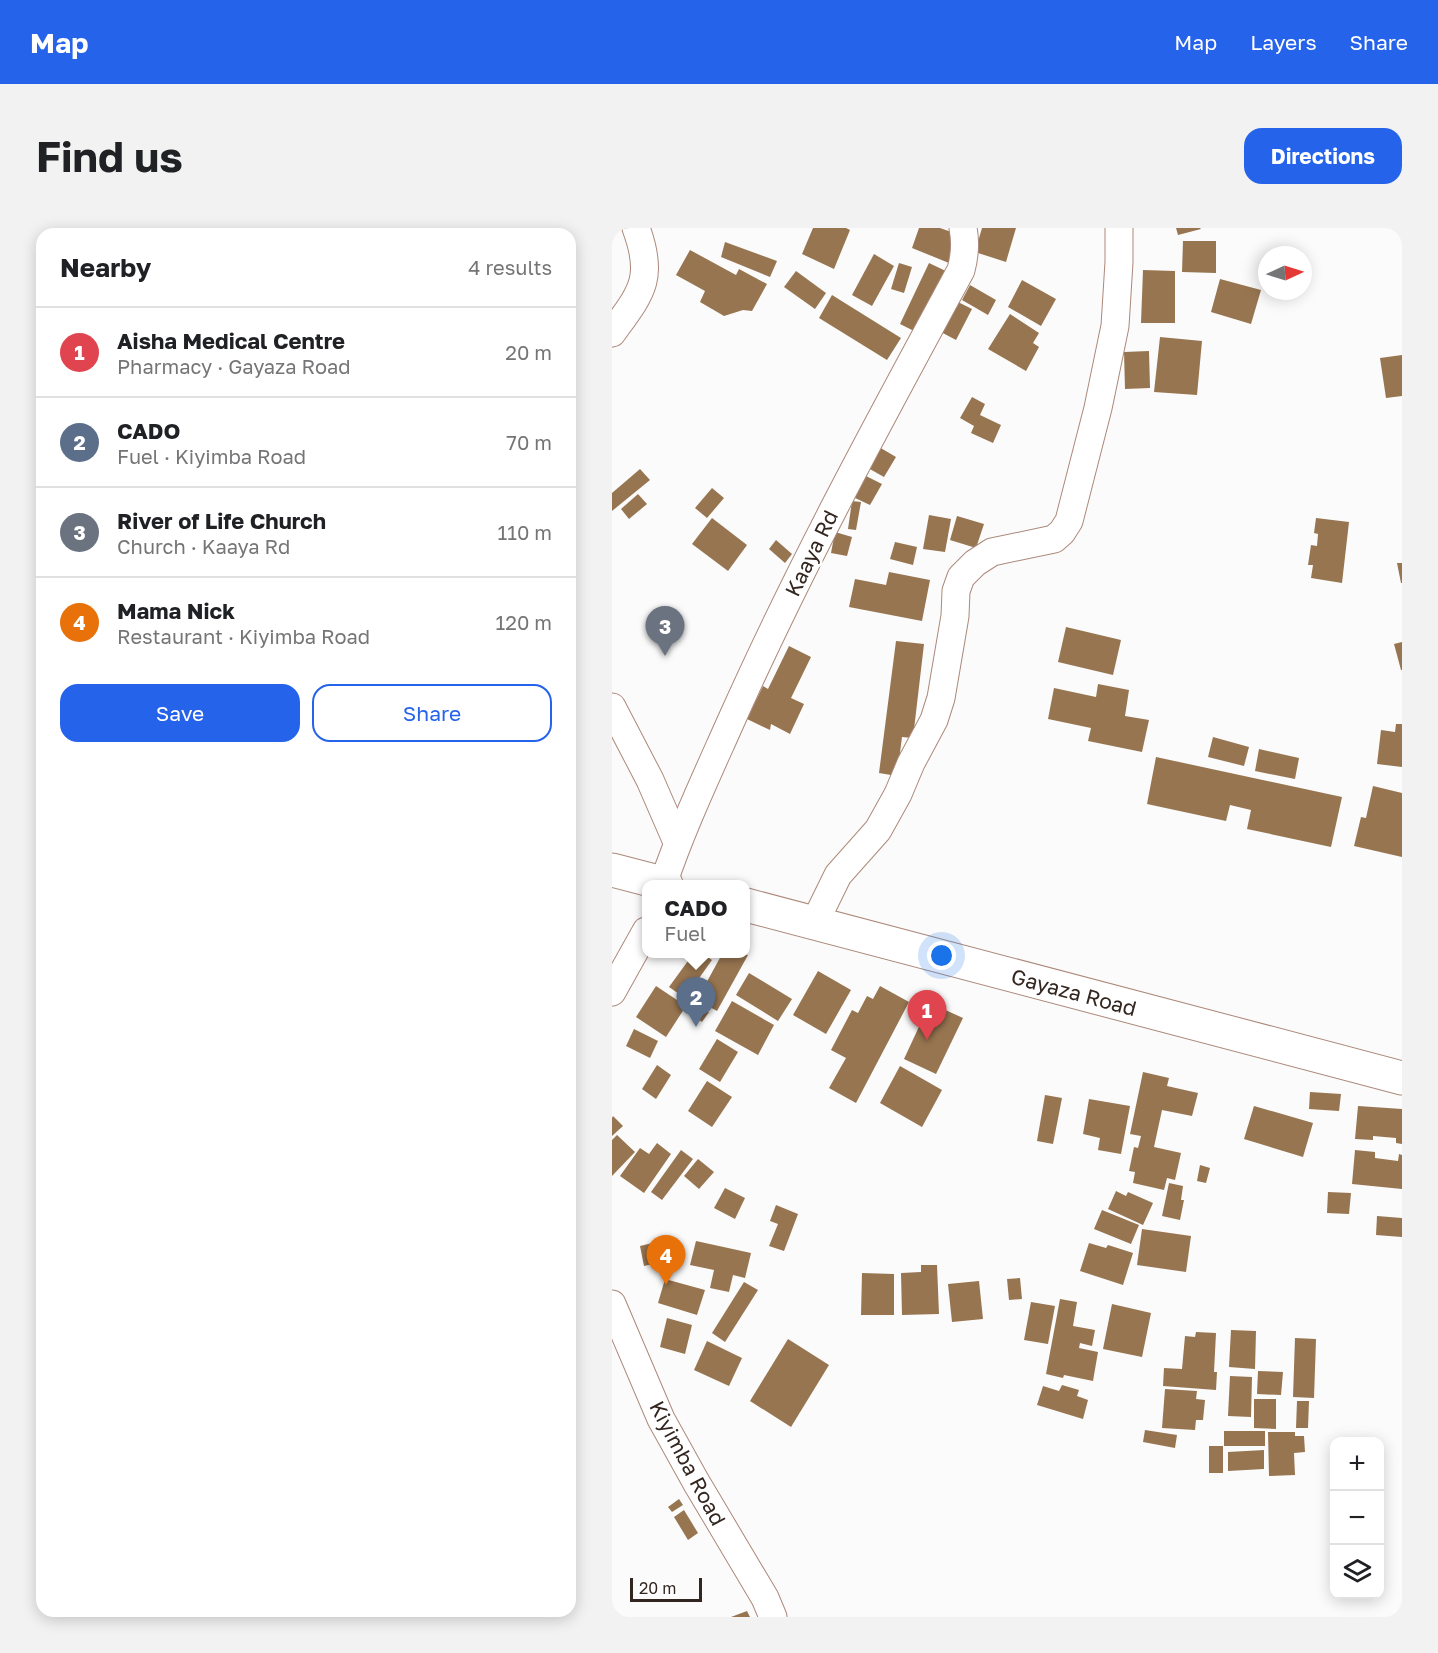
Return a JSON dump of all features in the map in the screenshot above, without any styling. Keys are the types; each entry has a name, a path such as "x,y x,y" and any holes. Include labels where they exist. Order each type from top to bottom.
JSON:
{"main road":[{"path":"612,870 649,880"},
{"name":"Gayaza Road","path":"750,906 1402,1078"}],"street":[{"path":"612,333 638,298 644,281 646,258 636,228"},
{"name":"Kaaya Rd","path":"665,880 677,842 759,659 825,524 961,270 966,240 963,228"},
{"path":"814,924 838,875 878,830 934,720 941,698 955,616 956,591 962,577 975,563 992,552 1054,539 1069,521 1098,408 1115,326 1119,228"},
{"path":"612,707 650,780 677,842"},
{"path":"612,992 642,938"},
{"name":"Kiyimba Road","path":"612,1304 662,1419 696,1482 765,1598 773,1617"}],"building":[{"path":"813,228 850,230 834,269 802,254"},
{"path":"919,228 940,228 960,235 949,263 912,248"},
{"path":"982,228 1016,228 1006,262 975,252"},
{"path":"1176,228 1200,228 1201,229 1178,235"},
{"path":"1183,241 1216,241 1216,273 1182,272"},
{"path":"725,242 777,261 770,277 721,257"},
{"path":"690,250 736,275 739,269 767,284 752,311 743,310 724,316 700,302 705,291 676,275"},
{"path":"874,254 894,266 872,306 852,295"},
{"path":"899,263 912,267 904,293 891,289"},
{"path":"929,263 952,274 922,335 900,324"},
{"path":"1143,270 1175,271 1175,323 1141,323"},
{"path":"796,271 826,293 815,309 784,287"},
{"path":"1220,279 1258,289 1258,300 1251,324 1211,312"},
{"path":"1022,280 1056,299 1041,326 1008,307"},
{"path":"970,285 996,300 988,315 962,300"},
{"path":"832,295 901,338 887,360 819,318"},
{"path":"954,300 972,309 956,340 939,331"},
{"path":"1010,314 1039,333 1033,343 1039,347 1026,371 988,349"},
{"path":"1160,337 1202,341 1197,395 1154,392"},
{"path":"1149,351 1150,388 1125,389 1124,352"},
{"path":"1402,355 1402,396 1386,398 1380,358"},
{"path":"972,397 985,404 980,415 1001,425 993,443 971,433 974,426 960,418"},
{"path":"879,447 896,457 884,477 868,468"},
{"path":"640,469 650,480 612,511 612,493"},
{"path":"864,475 882,484 870,505 853,497"},
{"path":"712,488 724,498 707,518 695,508"},
{"path":"638,494 647,504 629,519 621,509"},
{"path":"852,501 861,502 856,530 848,529"},
{"path":"929,515 951,519 945,552 923,549"},
{"path":"957,516 984,524 976,548 950,540"},
{"path":"712,518 747,545 728,571 692,544"},
{"path":"1316,518 1349,522 1342,583 1311,578 1313,565 1308,565 1311,545 1317,546 1318,534 1314,533"},
{"path":"835,532 852,537 847,556 831,553"},
{"path":"776,540 792,554 785,563 769,549"},
{"path":"895,542 917,547 913,565 890,559"},
{"path":"1397,563 1402,563 1402,583 1401,583"},
{"path":"889,572 930,580 922,621 849,607 855,579 886,585"},
{"path":"1066,627 1121,640 1113,675 1058,662"},
{"path":"896,641 924,644 913,738 902,737 897,776 879,773"},
{"path":"1402,642 1402,670 1401,670 1394,644"},
{"path":"789,646 811,657 791,698 804,704 790,734 771,724 770,730 747,719 763,686 768,689"},
{"path":"1098,684 1129,690 1125,716 1149,720 1142,752 1088,741 1091,728 1048,719 1054,688 1096,697"},
{"path":"1396,724 1402,724 1402,767 1377,764 1381,730 1395,732"},
{"path":"1213,737 1249,747 1244,766 1208,757"},
{"path":"1259,749 1299,758 1295,779 1255,771"},
{"path":"1156,757 1342,797 1331,847 1247,829 1251,810 1230,805 1226,821 1147,804"},
{"path":"1373,786 1402,793 1402,857 1354,846 1361,817 1366,818"},
{"path":"690,958 712,960 685,998 669,987"},
{"path":"720,958 746,958 717,1011 697,1000"},
{"path":"818,971 851,990 826,1034 793,1015"},
{"path":"749,973 792,999 778,1021 736,995"},
{"path":"656,986 686,1006 666,1037 636,1017"},
{"path":"880,986 909,1002 856,1103 829,1088 846,1058 831,1050 852,1010 858,1013 867,996 873,999"},
{"path":"732,1001 774,1025 758,1055 715,1031"},
{"path":"697,1003 709,1012 702,1022 690,1013"},
{"path":"930,1003 963,1018 936,1074 904,1059"},
{"path":"634,1029 658,1041 650,1058 626,1046"},
{"path":"717,1039 738,1052 720,1082 699,1069"},
{"path":"657,1065 671,1075 656,1099 642,1089"},
{"path":"900,1066 942,1090 922,1127 880,1103"},
{"path":"1143,1072 1169,1078 1167,1086 1198,1093 1192,1116 1162,1110 1154,1147 1181,1153 1175,1180 1167,1178 1164,1190 1133,1183 1135,1172 1129,1171 1134,1147 1138,1148 1141,1136 1130,1134"},
{"path":"707,1081 732,1097 712,1127 688,1111"},
{"path":"1310,1092 1341,1094 1339,1111 1309,1109"},
{"path":"1045,1095 1062,1098 1053,1144 1037,1141"},
{"path":"1089,1099 1130,1106 1121,1154 1098,1150 1100,1138 1083,1134"},
{"path":"1254,1106 1313,1123 1303,1157 1244,1139"},
{"path":"1358,1106 1402,1109 1402,1144 1396,1143 1396,1138 1373,1136 1373,1140 1355,1139"},
{"path":"613,1116 623,1126 612,1136 612,1118"},
{"path":"617,1135 635,1152 612,1176 612,1140"},
{"path":"657,1143 671,1154 644,1193 620,1176 640,1148 649,1154"},
{"path":"681,1150 693,1159 662,1200 651,1192"},
{"path":"1355,1150 1375,1152 1375,1158 1398,1161 1399,1154 1402,1155 1402,1189 1352,1184"},
{"path":"698,1159 714,1172 699,1189 684,1176"},
{"path":"1200,1165 1210,1168 1206,1183 1197,1181"},
{"path":"1169,1183 1183,1186 1181,1200 1184,1200 1180,1220 1162,1216"},
{"path":"725,1188 745,1198 735,1219 714,1208"},
{"path":"1116,1191 1126,1196 1128,1192 1153,1203 1143,1225 1108,1209"},
{"path":"1328,1192 1351,1193 1349,1214 1327,1213"},
{"path":"776,1205 798,1214 784,1251 769,1246 778,1224 770,1221"},
{"path":"1102,1210 1139,1225 1131,1244 1094,1229"},
{"path":"1377,1216 1402,1218 1402,1237 1376,1235"},
{"path":"1142,1229 1191,1236 1186,1272 1137,1265"},
{"path":"665,1240 670,1260 644,1266 640,1246"},
{"path":"696,1241 751,1253 745,1278 733,1275 729,1292 710,1288 714,1270 690,1265"},
{"path":"1089,1243 1106,1248 1108,1245 1133,1253 1123,1285 1080,1271"},
{"path":"921,1265 937,1265 939,1314 902,1315 901,1273 921,1272"},
{"path":"862,1273 894,1274 894,1315 861,1315"},
{"path":"1020,1278 1022,1299 1009,1300 1007,1279"},
{"path":"665,1279 705,1290 697,1315 658,1303"},
{"path":"979,1281 983,1319 952,1322 948,1284"},
{"path":"744,1282 758,1290 725,1342 712,1333"},
{"path":"1060,1299 1077,1302 1073,1326 1095,1330 1092,1346 1080,1343 1079,1348 1098,1352 1093,1381 1046,1374"},
{"path":"1031,1302 1055,1306 1048,1344 1024,1340"},
{"path":"1112,1304 1151,1313 1142,1357 1103,1349"},
{"path":"667,1318 692,1325 685,1354 660,1347"},
{"path":"1231,1330 1256,1331 1255,1369 1229,1367"},
{"path":"1196,1332 1216,1333 1214,1372 1217,1372 1216,1390 1163,1386 1164,1368 1182,1369 1185,1336 1195,1337"},
{"path":"1295,1338 1316,1339 1314,1398 1293,1397"},
{"path":"788,1339 829,1365 791,1427 750,1401"},
{"path":"707,1341 742,1358 729,1386 694,1370"},
{"path":"1258,1371 1283,1372 1281,1395 1257,1394"},
{"path":"1230,1376 1252,1377 1251,1417 1228,1416"},
{"path":"1062,1385 1079,1390 1077,1396 1088,1400 1083,1419 1037,1405 1043,1386 1059,1391"},
{"path":"1165,1389 1197,1391 1196,1399 1205,1400 1203,1420 1196,1420 1195,1430 1162,1428"},
{"path":"1254,1399 1276,1399 1276,1429 1254,1428"},
{"path":"1297,1401 1309,1401 1308,1428 1296,1428"},
{"path":"1145,1430 1177,1435 1175,1448 1143,1442"},
{"path":"1224,1431 1265,1431 1265,1446 1224,1446"},
{"path":"1268,1432 1295,1432 1295,1436 1304,1436 1305,1452 1294,1453 1295,1475 1269,1476"},
{"path":"1209,1446 1223,1446 1223,1473 1209,1473"},
{"path":"1264,1450 1264,1469 1228,1471 1228,1452"},
{"path":"679,1499 683,1505 672,1512 668,1507"},
{"path":"684,1510 698,1533 688,1540 674,1517"},
{"path":"747,1611 750,1617 731,1617"}],"place":[{"name":"River of Life Church","path":"665,656"},
{"name":"CADO","path":"696,1027"},
{"name":"Aisha Medical Centre","path":"927,1040"},
{"name":"Mama Nick","path":"666,1285"}]}
